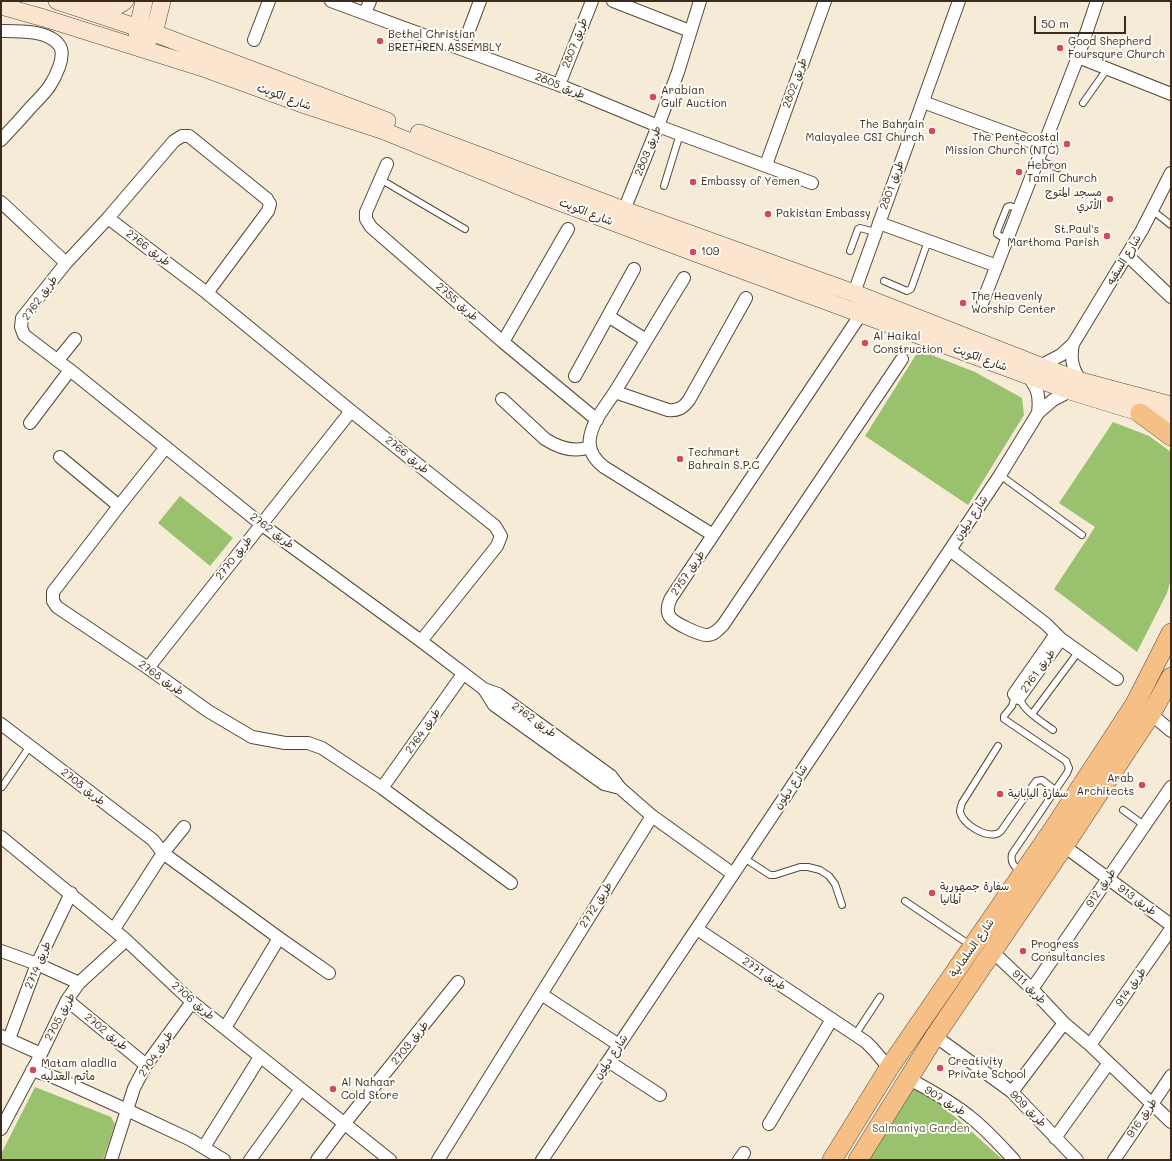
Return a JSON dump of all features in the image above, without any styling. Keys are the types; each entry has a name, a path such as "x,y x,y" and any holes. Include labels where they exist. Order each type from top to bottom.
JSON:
{"main road":[{"name":"شارع الكويت","path":"57,1 146,30 624,210 854,293 1033,371"},
{"path":"78,7 99,9 109,8 122,4 125,1"},
{"path":"139,47 150,38 146,30 144,1"},
{"path":"146,30 162,1"},
{"name":"شارع الكويت","path":"1,6 139,47 206,69 337,116 384,130 538,194 861,314 1033,371 1075,386 1140,413 1171,422"},
{"name":"شارع الكويت","path":"1075,386 1171,405"},
{"path":"1140,413 1171,436"},
{"name":"شارع السلمانية","path":"832,1160 889,1068 1024,873 1135,704 1171,633"},
{"name":"شارع السلمانية","path":"858,1160 935,1036 993,952 1151,714 1171,677"}],"street":[{"path":"254,40 269,1"},
{"name":"طريق 2805","path":"331,1 559,85 658,126"},
{"path":"365,14 370,1"},
{"path":"462,49 480,1"},
{"name":"طريق 2807","path":"559,85 592,1"},
{"path":"613,1 690,31"},
{"name":"طريق 2803","path":"624,210 678,72 700,1"},
{"name":"طريق 2802","path":"766,165 825,1"},
{"name":"طريق 2801","path":"854,293 959,1"},
{"path":"983,302 1078,57 1097,1"},
{"path":"1,31 22,31 41,35 57,42 62,50 62,58 58,69 48,88 1,140"},
{"path":"1078,57 1171,94"},
{"path":"923,102 1043,146"},
{"path":"658,126 812,183"},
{"name":"طريق 2762","path":"207,293 268,211 270,204 267,199 189,136 182,136 174,141 108,218 66,263 22,318 20,327 24,335 58,360 261,524 484,689 498,694 611,776 620,788 652,816 733,874"},
{"name":"طريق 2755","path":"387,164 366,212 366,220 372,227 503,342 597,420"},
{"name":"شارع السقيه","path":"1033,371 1061,355 1073,344 1127,254 1152,210 1171,172"},
{"path":"1,202 66,263"},
{"name":"طريق 2766","path":"108,218 207,293 495,526 501,536 497,546 421,641"},
{"name":"طريق 2801","path":"877,227 928,241 997,266"},
{"path":"503,342 568,229"},
{"path":"1127,254 1171,297"},
{"path":"575,376 634,269"},
{"path":"684,278 597,420 591,433 590,448 598,462 604,467 714,534"},
{"path":"615,392 668,410 680,409 688,400 746,298"},
{"name":"طريق 2757","path":"861,314 671,598 668,605 668,611 670,617 674,621 699,634 712,634 718,630 902,359"},
{"path":"608,316 646,340"},
{"path":"58,360 75,339"},
{"name":"شارع السقيه","path":"1073,344 1072,360 1075,386"},
{"path":"30,423 70,370"},
{"path":"1033,371 1034,383 1038,392 1040,403 1038,413"},
{"name":"شارع دلمون","path":"542,1160 1000,475 1038,413 1053,400 1075,386"},
{"path":"502,399 553,445 561,448 577,450 590,448"},
{"name":"طريق 2770","path":"148,668 351,411"},
{"name":"طريق 2768","path":"166,447 53,592 53,601 57,607 148,668 208,712 252,737 285,743 308,743 322,748 382,788 511,883"},
{"path":"60,457 119,506"},
{"name":"طريق 2761","path":"950,550 1117,680"},
{"name":"طريق 2761","path":"1017,697 1014,694 1059,636"},
{"name":"طريق 2764","path":"382,788 464,674"},
{"path":"1151,714 1171,730"},
{"name":"طريق 2708","path":"1,724 153,840 164,853 329,973"},
{"name":"طريق 912","path":"1032,989 1171,787"},
{"name":"طريق 2772","path":"438,1160 652,816"},
{"path":"114,929 164,853 184,827"},
{"name":"طريق 2706","path":"1,837 114,929 192,1002 344,1124 377,1156 390,1160"},
{"name":"طريق 913","path":"1064,846 1171,925"},
{"name":"طريق 2714","path":"41,1054 5,1037 37,964 71,893"},
{"name":"طريق 2771","path":"697,929 856,1035 873,1049 889,1068"},
{"name":"طريق 914","path":"1090,1045 1171,929"},
{"path":"225,1028 279,938"},
{"name":"طريق 2705","path":"1,1129 5,1113 41,1054 67,1000 79,983 126,940"},
{"path":"1,951 37,964 79,983"},
{"name":"طريق 911","path":"993,952 1032,989 1064,1023 1090,1045 1108,1064 1171,1122"},
{"name":"طريق 2703","path":"317,1160 458,982"},
{"path":"541,994 619,1045"},
{"name":"طريق 2702","path":"67,1000 146,1065"},
{"name":"طريق 2704","path":"111,1160 134,1088 146,1065 192,1002"},
{"path":"769,1124 832,1019"},
{"path":"1012,1092 1064,1023"},
{"name":"طريق 909","path":"935,1036 1012,1092 1077,1160"},
{"path":"204,1147 260,1057"},
{"path":"608,1061 660,1095"},
{"path":"1055,1138 1108,1064"},
{"path":"32,1070 56,1078 127,1110 191,1140 224,1160"},
{"name":"طريق 916","path":"1114,1160 1171,1076"},
{"name":"طريق 907","path":"908,1078 968,1115 983,1127 1014,1160"},
{"path":"250,1160 301,1089"}],"lane":[{"path":"1083,103 1107,69"},
{"path":"664,186 680,134"},
{"path":"1038,160 1058,168"},
{"path":"380,179 465,229"},
{"path":"1152,210 1171,225"},
{"path":"850,251 858,229 877,227"},
{"path":"884,281 907,291 911,289 928,241"},
{"path":"1000,475 1082,534"},
{"path":"1032,714 1079,651"},
{"path":"1024,873 1011,862 1012,854 1069,768 1066,761 1004,719 1004,716 1017,697 1022,705 1053,730"},
{"path":"2,788 30,746"},
{"path":"998,746 962,803 960,812 970,825 980,832 996,834 1002,831 1036,781 1042,780 1055,790"},
{"path":"1123,810 1144,825"},
{"path":"744,858 770,875 775,875 800,867 820,870 829,876 835,884 842,905"},
{"path":"905,901 973,946"},
{"path":"856,1035 880,997"}],"green space":[{"path":"919,350 975,372 1022,398 1024,415 968,505 865,436"},
{"path":"1113,422 1149,436 1171,452 1171,579 1167,593 1137,652 1054,589 1095,527 1059,503"},
{"path":"180,496 233,538 210,566 158,523"},
{"name":"Salmaniya Garden","path":"915,1081 1003,1160 866,1160"},
{"path":"35,1087 111,1117 115,1124 103,1160 1,1160 1,1154"}],"place":[{"name":"Bethel Christian BRETHREN ASSEMBLY","path":"380,41"},
{"name":"Good Shepherd Foursqure Church","path":"1060,48"},
{"name":"Arabian Gulf Auction","path":"653,97"},
{"name":"The Bahrain Malayalee CSI Church","path":"932,131"},
{"name":"The Pentecostal Mission Church (NTC)","path":"1067,144"},
{"name":"Hebron Tamil Church","path":"1019,172"},
{"name":"Embassy of Yemen","path":"693,182"},
{"name":"مسجد المتوج الأثري","path":"1110,199"},
{"name":"Pakistan Embassy","path":"768,214"},
{"name":"St.Paul's Marthoma Parish","path":"1107,236"},
{"name":"109","path":"693,252"},
{"name":"The Heavenly Worship Center","path":"963,303"},
{"name":"Al Haikal Construction","path":"865,343"},
{"name":"Techmart Bahrain S.P.C","path":"680,459"},
{"name":"Arab Architects","path":"1142,785"},
{"name":"سفارة اليابانية","path":"1000,794"},
{"name":"سفارة جمهورية ألمانيا","path":"932,893"},
{"name":"Progress Consultancies","path":"1023,951"},
{"name":"Creativity Private School","path":"940,1068"},
{"name":"Matam aladlia مأتم العدليه","path":"33,1070"},
{"name":"Al Nahaar Cold Store","path":"333,1089"}]}
